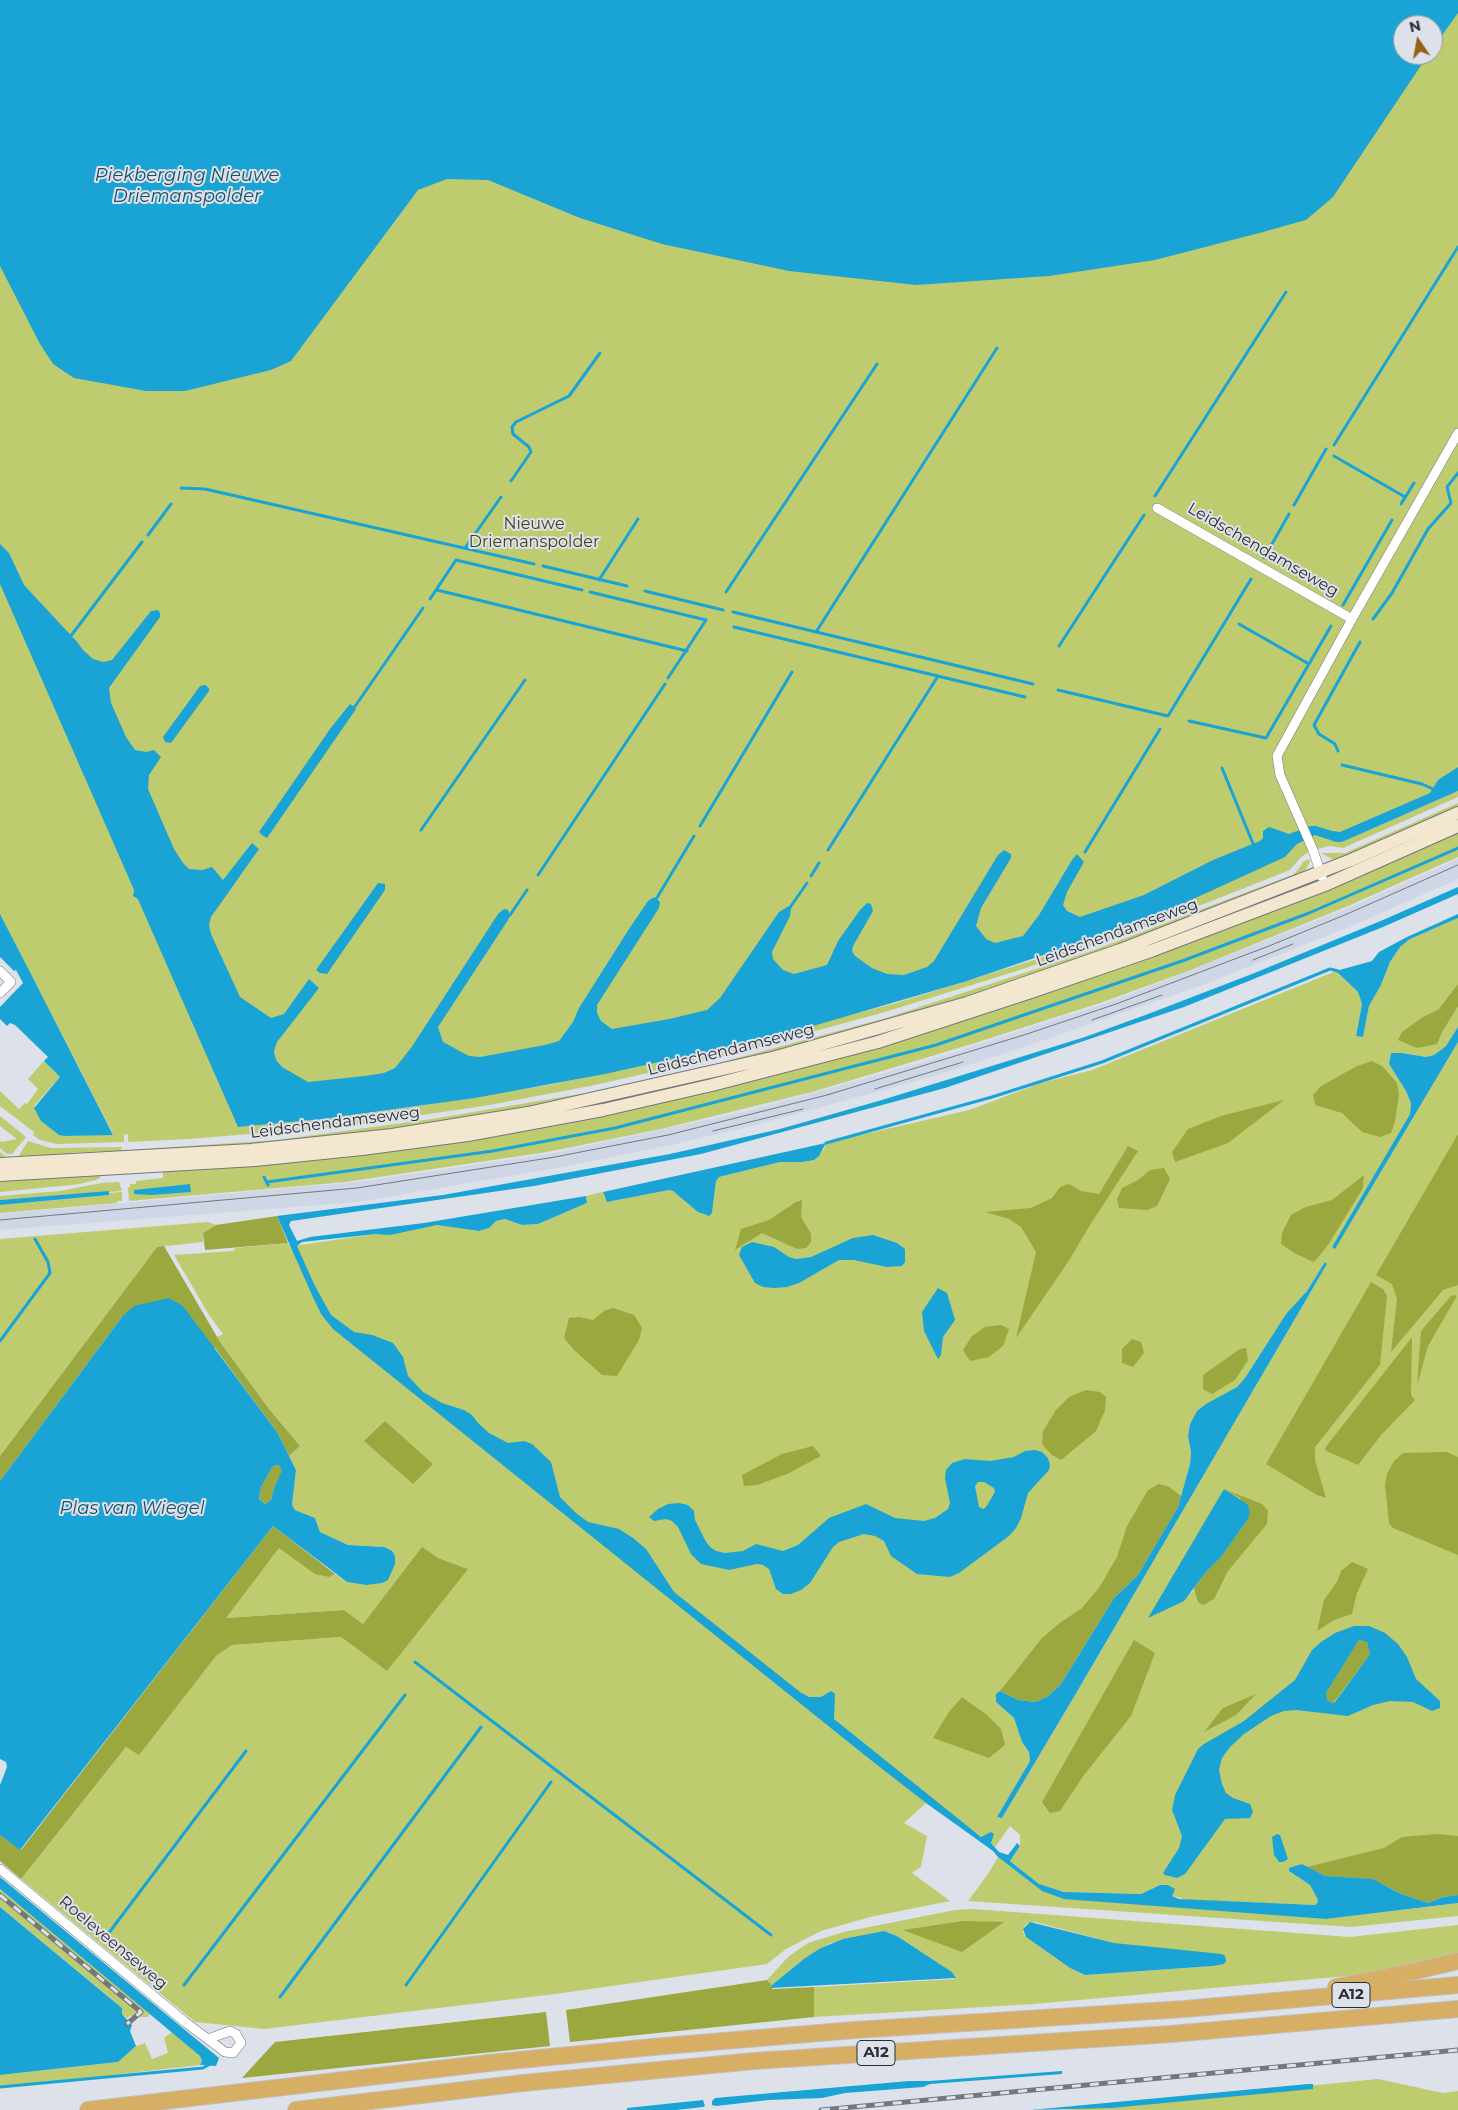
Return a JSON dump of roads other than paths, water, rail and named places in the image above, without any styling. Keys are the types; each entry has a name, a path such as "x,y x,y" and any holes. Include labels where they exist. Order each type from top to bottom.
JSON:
{"highway":[{"name":"A12","path":"1245,2004 1407,1973 1458,1961"},
{"name":"A12","path":"88,2110 488,2063 652,2047 829,2032 1245,2004 1458,1985"},
{"name":"A12","path":"296,2110 523,2083 745,2062 1171,2034 1458,2009"}],"main road":[{"name":"Leidschendamseweg","path":"129,1163 392,1135 528,1113 776,1058 967,1003 1120,950 1321,872 1458,813"},
{"name":"Leidschendamseweg","path":"129,1163 254,1160 362,1149 468,1135 603,1110 712,1085 878,1042 1151,951 1325,885 1458,826"},
{"path":"0,1164 129,1163"},
{"path":"0,1175 129,1163"}],"street":[{"path":"1325,885 1309,841 1280,774 1276,756 1458,433"},
{"name":"Leidschendamseweg","path":"1157,508 1352,619"},
{"path":"0,971 11,982 0,993"},
{"name":"Roeleveenseweg","path":"0,1869 185,2022 208,2038"}],"water":[{"name":"Piekberging Nieuwe Driemanspolder","path":"0,0 1458,0 1458,13 1443,34 1443,15 1393,15 1393,65 1421,65 1333,197 1306,220 1155,260 1049,276 916,285 789,271 662,244 580,218 488,180 447,179 418,190 291,361 271,370 185,391 146,391 74,378 53,364 40,344 0,266"},
{"path":"0,544 9,553 24,585 93,659 103,662 112,660 151,611 158,610 160,613 160,617 109,688 111,703 126,737 135,750 146,752 154,750 161,757 149,775 148,789 174,849 189,869 202,870 212,867 223,880 252,843 259,849 211,917 209,925 211,934 240,997 271,1018 284,1014 309,979 319,988 277,1042 274,1051 276,1060 282,1067 308,1082 384,1073 395,1068 411,1048 498,914 504,909 508,910 510,915 508,920 438,1027 443,1042 469,1056 480,1057 559,1041 573,1022 579,1008 629,929 648,901 654,897 660,902 659,908 597,1005 597,1013 601,1021 612,1029 707,1010 720,998 779,912 789,906 791,907 790,916 772,952 773,959 783,970 794,974 827,965 838,941 867,903 871,904 873,911 852,951 855,956 872,968 887,974 904,975 927,967 934,961 998,855 1004,850 1011,854 1011,858 981,908 976,926 986,939 995,943 1023,936 1039,915 1077,854 1084,862 1067,892 1063,905 1067,911 1080,917 1144,895 1213,860 1260,841 1263,838 1263,831 1269,827 1289,834 1310,826 1340,832 1430,793 1438,780 1458,767 1458,791 1342,842 1336,842 1315,835 1297,844 1285,857 1178,906 1111,932 967,981 786,1034 696,1056 686,1056 605,1074 475,1098 323,1119 238,1127 138,899 133,896 134,890 0,584"},
{"path":"205,685 209,688 209,691 171,743 165,742 163,737 200,686"},
{"path":"350,704 356,709 267,838 262,835 259,832 330,729"},
{"path":"378,883 385,884 385,890 327,974 320,973 316,970"},
{"path":"1458,887 1458,894 1383,927 1184,1007 945,1088 701,1154 534,1186 291,1221 289,1225 297,1241 310,1237 424,1223 586,1196 587,1203 538,1224 522,1225 505,1219 496,1221 489,1228 479,1231 437,1225 390,1235 376,1234 302,1242 297,1246 314,1284 331,1315 354,1332 372,1335 393,1343 403,1357 408,1376 423,1392 442,1403 464,1410 472,1415 489,1433 508,1443 524,1441 532,1444 551,1462 560,1497 576,1513 588,1522 619,1529 633,1538 646,1549 674,1592 800,1692 809,1697 821,1697 831,1691 835,1694 834,1719 981,1837 991,1832 994,1834 991,1843 999,1852 1008,1855 1017,1843 1020,1846 1010,1861 1039,1884 1064,1892 1141,1894 1160,1885 1168,1885 1175,1889 1172,1896 1179,1899 1315,1905 1318,1902 1317,1898 1310,1885 1289,1871 1289,1868 1302,1864 1325,1876 1373,1879 1399,1893 1428,1903 1443,1897 1458,1895 1458,1903 1326,1919 1064,1899 1042,1891 993,1851 926,1803 867,1757 333,1329 321,1314 277,1216 443,1195 670,1154 780,1129 882,1100 1085,1037 1252,974"},
{"path":"0,914 113,1135 59,1135 41,1121 34,1108 60,1077 44,1061 48,1057 15,1025 10,1023 7,1026 0,1019 0,1007 23,983 16,970 14,971 0,957"},
{"path":"1458,914 1458,918 1410,939 1400,947 1390,962 1381,985 1369,1006 1363,1037 1356,1036 1362,1004 1358,992 1336,971 1372,961 1379,952"},
{"path":"1458,1027 1458,1042 1335,1249 1332,1247 1410,1114 1411,1103 1406,1091 1389,1064 1391,1053 1426,1057 1434,1055 1446,1046"},
{"path":"826,1143 819,1156 814,1160 780,1162 719,1177 716,1181 712,1213 709,1216 698,1212 673,1191 669,1190 607,1202 603,1192"},
{"path":"190,1184 191,1192 152,1195 134,1194 134,1190"},
{"path":"109,1191 109,1195 0,1205 0,1200"},
{"path":"873,1235 897,1243 905,1249 905,1262 902,1266 887,1267 854,1260 839,1260 799,1283 787,1287 774,1288 763,1287 755,1283 739,1255 742,1247 752,1242 774,1247 789,1257 796,1259 811,1257 853,1238"},
{"path":"1325,1262 1327,1264 1078,1690 1002,1818 997,1817 1030,1761 1029,1752 1022,1742 1014,1718 996,1702 996,1694 1000,1691 1018,1700 1036,1702 1048,1696 1061,1684 1114,1598 1138,1575 1178,1507 1190,1464 1191,1452 1188,1436 1190,1424 1197,1411 1237,1387 1245,1378 1286,1314 1307,1291"},
{"path":"938,1288 947,1293 955,1320 943,1337 941,1355 938,1359 924,1331 922,1312"},
{"name":"Plas van Wiegel","path":"169,1298 183,1306 277,1432 296,1470 292,1505 295,1510 315,1518 320,1532 348,1545 384,1547 392,1551 395,1556 395,1564 388,1580 382,1583 366,1585 347,1582 273,1526 20,1850 0,1835 0,1785 7,1767 6,1762 0,1759 0,1481 122,1317 134,1306","holes":["279,1465 282,1471 271,1500 265,1504 259,1499 261,1487 273,1466"]},
{"path":"1035,1450 1042,1452 1048,1458 1050,1465 1049,1470 1028,1493 1016,1528 1009,1536 959,1573 950,1577 917,1574 891,1556 884,1541 875,1536 864,1534 839,1542 833,1547 810,1583 801,1590 791,1594 783,1594 776,1589 769,1569 763,1565 757,1564 729,1570 701,1564 691,1554 678,1527 672,1521 666,1519 654,1521 649,1517 658,1509 668,1504 679,1503 688,1505 694,1511 695,1520 705,1540 716,1551 725,1553 743,1551 756,1544 783,1551 798,1545 829,1518 866,1504 895,1518 924,1521 935,1518 948,1509 950,1503 945,1478 946,1470 952,1463 965,1459 990,1461 1014,1457 1025,1451","holes":["978,1482 984,1482 994,1488 995,1492 983,1509 979,1507 975,1486"]},
{"path":"1224,1489 1247,1504 1250,1512 1248,1519 1221,1557 1206,1572 1184,1601 1148,1618"},
{"path":"1354,1626 1369,1626 1385,1633 1398,1644 1407,1657 1416,1679 1440,1701 1440,1708 1432,1711 1413,1702 1390,1701 1373,1705 1348,1716 1296,1710 1284,1711 1271,1716 1244,1734 1230,1747 1222,1758 1219,1770 1226,1793 1233,1798 1250,1804 1253,1812 1250,1818 1225,1819 1185,1874 1177,1878 1165,1875 1163,1873 1179,1848 1182,1836 1172,1810 1175,1795 1198,1749 1244,1721 1295,1680 1312,1650 1335,1633","holes":["1359,1640 1367,1642 1370,1654 1335,1702 1327,1700 1326,1693"]},
{"path":"1277,1834 1280,1835 1288,1859 1283,1862 1279,1862 1274,1855 1272,1837"},
{"path":"0,1877 219,2058 216,2066 200,2065 202,2061 200,2056 0,1889"},
{"path":"0,1907 122,2008 122,2014 132,2025 130,2031 136,2046 118,2062 0,2075"},
{"path":"1030,1922 1114,1943 1222,1954 1225,1956 1226,1961 1224,1964 1213,1966 1085,1975 1070,1968 1026,1937 1023,1929"},
{"path":"884,1931 897,1936 952,1972 956,1978 770,1988 805,1958 821,1948 843,1939"},
{"path":"1062,2071 1062,2074 930,2084 923,2087 845,2093 822,2098 712,2105 712,2101 715,2098 909,2081"},
{"path":"1313,2084 1313,2089 1111,2108 1031,2110"},
{"path":"703,2100 705,2106 703,2107 676,2110 627,2110 627,2108"}],"waterway":[{"path":"1334,445 1458,247"},
{"path":"1155,496 1286,292"},
{"path":"816,632 997,348"},
{"path":"511,481 531,452 529,447 513,434 512,427 516,422 569,396 600,353"},
{"path":"726,592 877,364"},
{"path":"1294,505 1326,449"},
{"path":"1334,456 1405,497"},
{"path":"1373,619 1392,593 1428,529 1451,503 1447,487 1458,473"},
{"path":"1401,504 1414,483"},
{"path":"181,488 205,489 534,564"},
{"path":"465,548 501,497"},
{"path":"148,535 171,504"},
{"path":"1264,558 1289,514"},
{"path":"1059,646 1144,515"},
{"path":"599,580 638,519"},
{"path":"1343,605 1392,520"},
{"path":"70,637 142,542"},
{"path":"456,560 582,590"},
{"path":"430,599 456,560"},
{"path":"543,566 627,586"},
{"path":"1058,690 1168,716 1251,579"},
{"path":"437,590 687,651"},
{"path":"645,591 723,610"},
{"path":"590,592 706,620 668,678"},
{"path":"352,709 423,608"},
{"path":"733,612 1033,684"},
{"path":"1239,624 1309,664"},
{"path":"1189,721 1266,738 1331,626"},
{"path":"734,627 1025,697"},
{"path":"1338,751 1335,744 1319,734 1314,725 1360,642"},
{"path":"700,826 792,672"},
{"path":"828,850 938,676"},
{"path":"421,830 525,680"},
{"path":"538,875 665,684"},
{"path":"1085,852 1160,729"},
{"path":"1342,765 1422,784 1435,790"},
{"path":"1222,768 1254,846"},
{"path":"655,901 694,836"},
{"path":"267,1182 493,1151 615,1128 936,1045 1182,961 1309,913 1458,848"},
{"path":"811,876 819,863"},
{"path":"789,909 807,883"},
{"path":"506,917 510,915 527,890"},
{"path":"826,1143 992,1097 1102,1062 1330,969 1338,971"},
{"path":"264,1177 268,1185"},
{"path":"0,1341 50,1273 48,1262 35,1239"},
{"path":"415,1662 771,1935"},
{"path":"184,1985 405,1695"},
{"path":"280,1997 481,1727"},
{"path":"105,1938 246,1751"},
{"path":"406,1985 551,1782"},
{"path":"0,2087 203,2068 210,2064"}],"tram line":[{"path":"0,1220 357,1188 555,1157 668,1135 827,1095 1024,1035 1116,1004 1269,946 1458,865"},
{"path":"1253,960 1293,944"},
{"path":"1092,1020 1162,995"},
{"path":"875,1089 963,1062"},
{"path":"713,1131 803,1109"}],"railway":[{"path":"0,1895 141,2012 127,2024"},
{"path":"821,2110 1458,2050"}],"park label":[{"name":"Nieuwe Driemanspolder","path":"534,533"}]}
